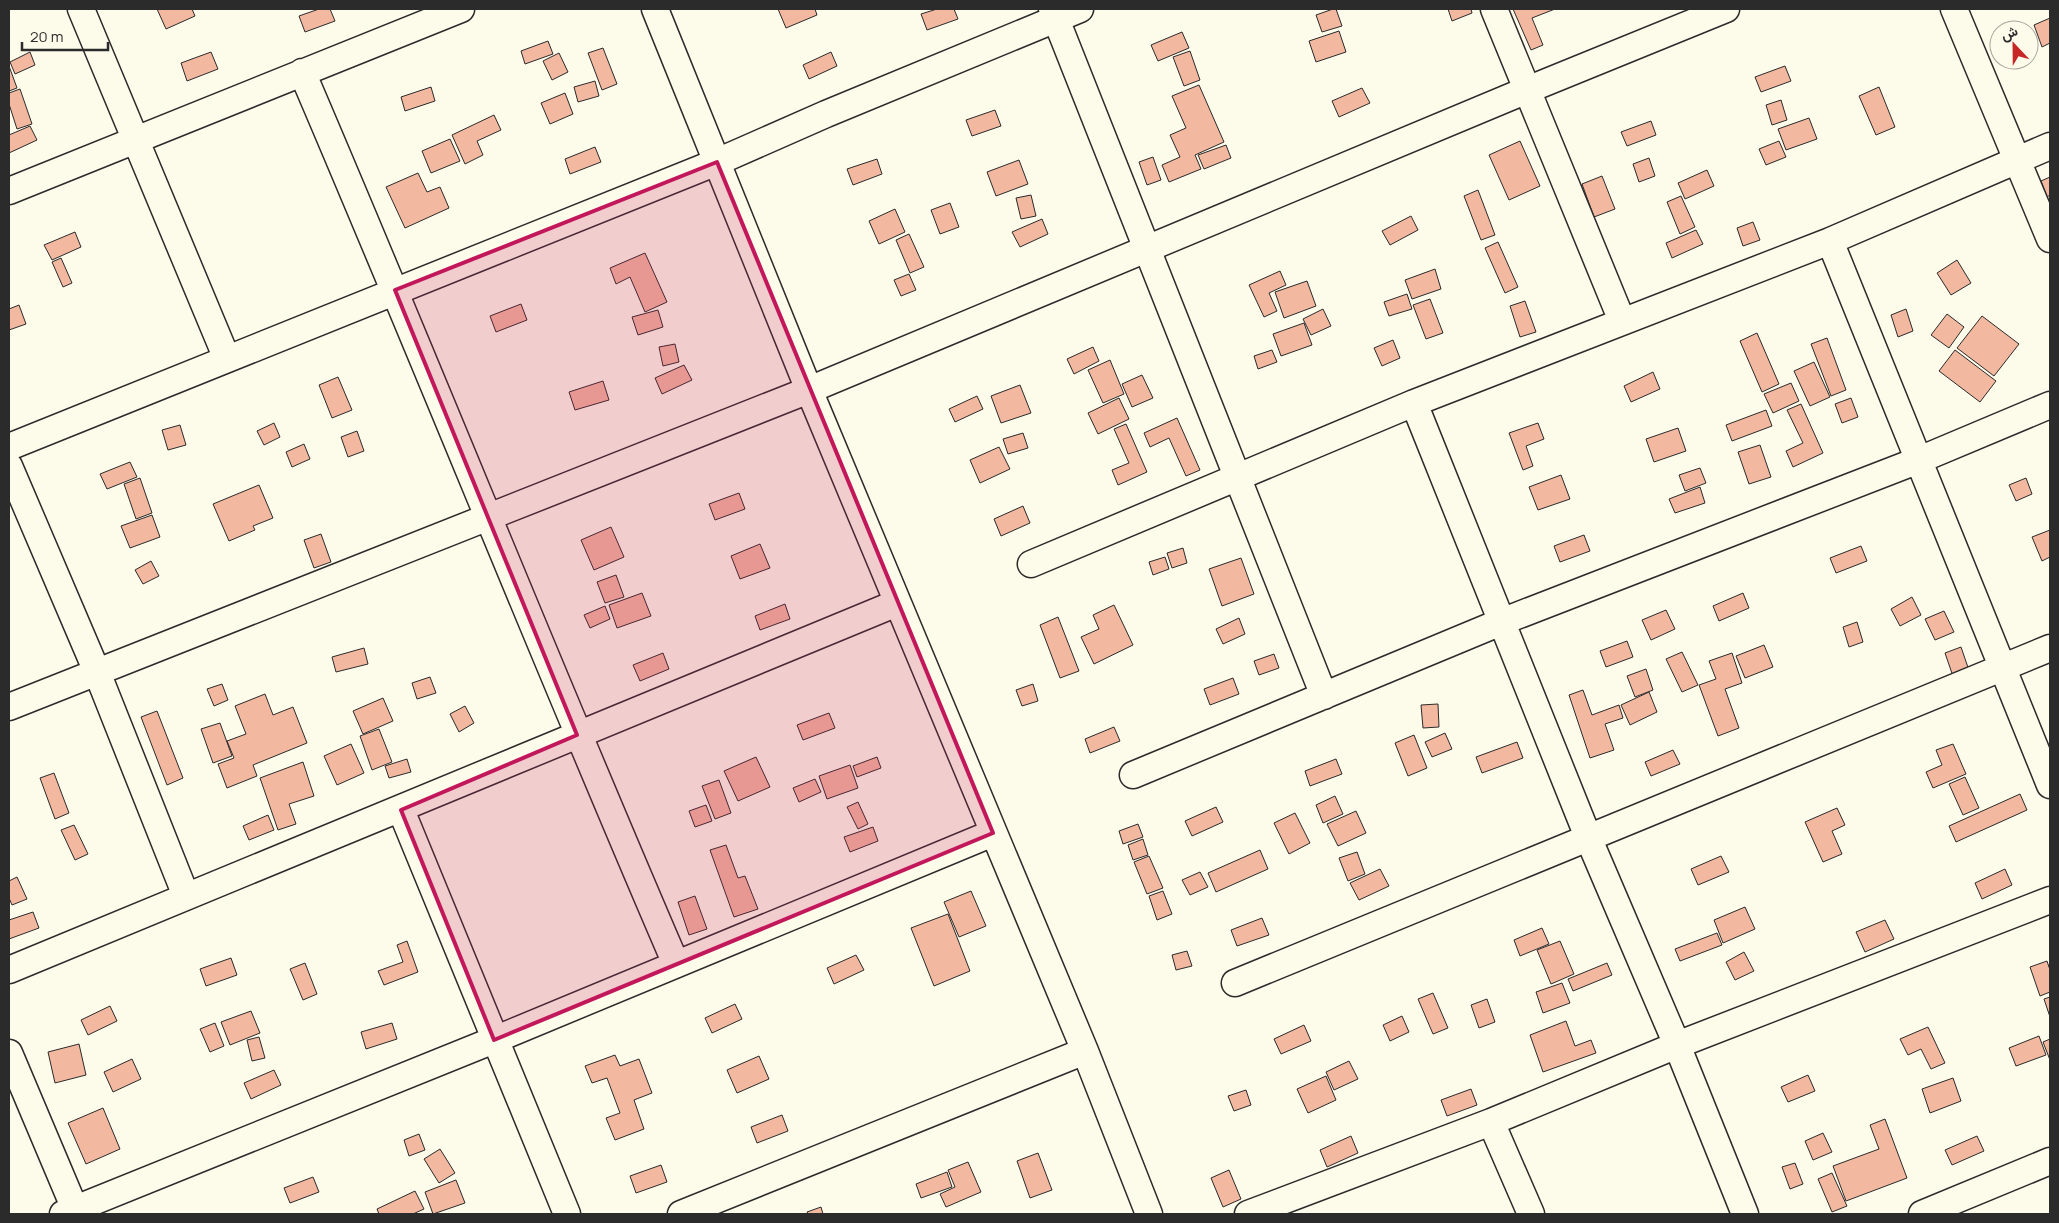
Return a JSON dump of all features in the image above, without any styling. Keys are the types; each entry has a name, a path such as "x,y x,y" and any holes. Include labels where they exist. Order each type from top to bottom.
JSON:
{"street":[{"path":"81,9 227,359"},
{"path":"9,191 462,9"},
{"path":"655,9 809,390 1085,1051 1149,1214"},
{"path":"9,447 395,290 717,162 1054,14 1080,9"},
{"path":"1494,9 1622,321"},
{"path":"9,707 809,390 1526,90 1726,9"},
{"path":"1954,9 2050,238"},
{"path":"1054,14 1324,696"},
{"path":"302,72 395,290 577,735 676,964"},
{"path":"1031,564 1414,403 1830,241 2050,146"},
{"path":"1830,241 2050,785"},
{"path":"1414,403 1588,837 1677,1046 1745,1214"},
{"path":"1133,775 1501,622 1919,460 2050,405"},
{"path":"9,466 97,672 186,896"},
{"path":"9,970 186,896 401,810 897,603"},
{"path":"1235,982 2050,648"},
{"path":"401,810 567,1214"},
{"path":"9,1053 72,1213 993,833"},
{"path":"1248,1214 1491,1122 1677,1046 2050,900"},
{"path":"682,1214 1085,1051"},
{"path":"1491,1122 1531,1214"},
{"path":"1922,1214 2050,1161"}],"highlighted area":[{"path":"717,162 993,833 494,1040 401,810 577,735 395,290"}],"building":[{"path":"157,9 192,9 195,16 166,29"},
{"path":"319,9 330,9 335,21 305,32 299,16"},
{"path":"778,9 815,9 817,15 786,28"},
{"path":"937,9 954,9 958,19 927,30 921,14"},
{"path":"1336,9 1342,26 1322,32 1316,15"},
{"path":"1448,9 1471,9 1472,13 1452,21"},
{"path":"1513,9 1555,9 1532,18 1543,45 1531,50"},
{"path":"2050,18 2050,43 2042,47 2039,39 2039,23"},
{"path":"1339,31 1346,52 1316,62 1309,41"},
{"path":"1182,32 1189,48 1158,61 1151,45"},
{"path":"548,41 553,54 525,64 521,51"},
{"path":"603,48 617,84 602,90 588,53"},
{"path":"1190,51 1200,80 1184,86 1173,57"},
{"path":"30,52 35,65 15,74 10,62"},
{"path":"211,52 218,69 187,81 181,63"},
{"path":"831,52 837,66 809,79 803,65"},
{"path":"559,53 568,72 552,80 543,61"},
{"path":"9,66 17,88 9,91"},
{"path":"1785,66 1791,81 1761,92 1755,77"},
{"path":"595,81 599,96 578,102 574,87"},
{"path":"1199,85 1224,142 1195,155 1201,169 1169,182 1162,165 1180,157 1170,135 1186,128 1172,96"},
{"path":"431,87 435,101 405,111 401,97"},
{"path":"1879,87 1895,127 1876,135 1859,96"},
{"path":"1362,88 1370,103 1339,117 1332,101"},
{"path":"20,89 32,124 17,129 9,104 9,93"},
{"path":"565,93 573,114 550,124 541,103"},
{"path":"1781,100 1787,120 1772,125 1766,105"},
{"path":"995,110 1001,126 972,136 966,120"},
{"path":"494,115 501,130 477,141 483,155 465,164 452,135"},
{"path":"1809,118 1817,139 1786,150 1778,129"},
{"path":"1651,121 1656,135 1627,146 1621,132"},
{"path":"30,126 37,140 9,153 9,135"},
{"path":"450,139 460,161 431,173 422,151"},
{"path":"1520,141 1540,186 1509,200 1489,155"},
{"path":"1779,141 1786,157 1766,165 1759,149"},
{"path":"1226,145 1231,158 1204,169 1198,155"},
{"path":"595,147 601,162 570,174 565,159"},
{"path":"1153,157 1161,180 1147,185 1139,162"},
{"path":"1649,158 1655,176 1639,182 1633,164"},
{"path":"877,159 882,174 853,185 847,169"},
{"path":"1019,160 1028,184 996,196 987,172"},
{"path":"1707,170 1714,186 1685,199 1678,183"},
{"path":"418,173 427,192 440,187 449,208 405,228 386,187"},
{"path":"1602,176 1615,209 1594,217 1582,184"},
{"path":"2050,177 2050,195 2047,197 2041,181"},
{"path":"1478,190 1495,235 1481,240 1464,196"},
{"path":"1031,195 1036,216 1021,219 1016,198"},
{"path":"1681,196 1695,227 1680,234 1667,202"},
{"path":"950,203 959,227 940,234 931,210"},
{"path":"895,209 905,232 879,244 869,221"},
{"path":"1411,216 1418,230 1390,245 1382,231"},
{"path":"1042,219 1048,234 1020,247 1012,232"},
{"path":"1753,222 1760,240 1743,246 1737,228"},
{"path":"1696,230 1703,244 1672,258 1666,243"},
{"path":"75,232 81,247 52,260 44,245"},
{"path":"909,234 924,267 910,273 896,240"},
{"path":"1498,242 1518,287 1505,293 1485,248"},
{"path":"645,253 667,302 645,312 630,277 616,284 610,268"},
{"path":"61,258 72,283 63,287 52,262"},
{"path":"1957,260 1971,283 1951,295 1937,273"},
{"path":"1435,269 1441,289 1412,299 1405,280"},
{"path":"1280,271 1286,285 1269,293 1277,311 1264,317 1249,285"},
{"path":"909,274 916,290 901,296 894,280"},
{"path":"1307,281 1316,306 1284,318 1275,292"},
{"path":"1407,294 1412,309 1389,316 1384,302"},
{"path":"1430,299 1443,333 1426,339 1413,305"},
{"path":"1525,301 1536,332 1520,337 1510,306"},
{"path":"521,304 527,320 496,332 490,316"},
{"path":"19,305 26,324 9,330 9,309"},
{"path":"1323,309 1331,326 1311,335 1303,319"},
{"path":"1906,309 1913,331 1898,337 1891,315"},
{"path":"658,310 663,327 638,335 632,317"},
{"path":"1947,314 1964,327 1949,348 1931,335"},
{"path":"1982,316 2019,344 1994,376 1957,348"},
{"path":"1304,323 1312,345 1281,356 1273,334"},
{"path":"1757,333 1779,384 1762,392 1740,341"},
{"path":"1827,338 1846,390 1831,396 1811,344"},
{"path":"1393,340 1400,358 1382,366 1374,348"},
{"path":"675,344 679,362 663,366 659,347"},
{"path":"1093,347 1099,361 1074,374 1067,359"},
{"path":"1272,350 1277,362 1258,369 1254,356"},
{"path":"1955,350 1996,381 1980,402 1939,371"},
{"path":"1110,360 1124,394 1103,403 1088,370"},
{"path":"1814,362 1830,397 1810,406 1794,371"},
{"path":"684,365 692,380 662,394 655,378"},
{"path":"1653,372 1660,389 1631,402 1624,386"},
{"path":"1142,375 1153,398 1132,407 1122,384"},
{"path":"338,377 352,410 332,418 319,385"},
{"path":"603,381 609,400 575,410 569,392"},
{"path":"1791,383 1799,401 1773,413 1764,394"},
{"path":"1020,385 1031,413 1001,423 991,396"},
{"path":"977,396 983,409 955,422 949,409"},
{"path":"1119,398 1129,419 1098,434 1088,413"},
{"path":"1851,398 1858,417 1842,423 1835,404"},
{"path":"1801,404 1823,453 1793,467 1786,451 1803,443 1787,410"},
{"path":"1766,410 1772,426 1732,441 1726,425"},
{"path":"1177,418 1200,470 1186,476 1169,438 1150,447 1144,433"},
{"path":"274,423 280,437 264,445 257,431"},
{"path":"1538,423 1544,439 1526,446 1533,466 1523,470 1509,433"},
{"path":"1126,424 1147,472 1118,485 1112,470 1129,463 1114,429"},
{"path":"180,425 186,445 168,450 162,430"},
{"path":"1678,428 1686,451 1654,462 1646,439"},
{"path":"357,431 364,451 348,457 341,437"},
{"path":"1023,433 1028,448 1008,454 1003,439"},
{"path":"304,444 310,459 292,467 286,452"},
{"path":"1760,445 1771,477 1749,484 1738,452"},
{"path":"999,447 1010,469 980,483 970,460"},
{"path":"130,462 137,477 107,489 100,474"},
{"path":"1700,468 1706,483 1685,491 1679,475"},
{"path":"1561,475 1570,499 1538,510 1529,487"},
{"path":"140,478 152,513 136,519 124,484"},
{"path":"2026,478 2032,494 2016,501 2009,485"},
{"path":"259,485 273,518 253,526 255,530 229,541 213,504"},
{"path":"1700,487 1705,503 1675,513 1669,499"},
{"path":"739,493 745,509 715,520 709,504"},
{"path":"1023,506 1030,523 1001,536 994,519"},
{"path":"152,515 160,537 130,548 121,526"},
{"path":"611,527 624,557 594,570 581,540"},
{"path":"2050,530 2050,557 2042,561 2032,537"},
{"path":"321,534 331,562 314,568 304,540"},
{"path":"1584,535 1590,551 1560,562 1554,546"},
{"path":"760,544 770,568 740,579 731,556"},
{"path":"1861,546 1867,561 1836,573 1830,558"},
{"path":"1183,548 1187,563 1172,568 1167,553"},
{"path":"1165,557 1169,569 1153,575 1149,562"},
{"path":"1241,558 1254,594 1222,606 1209,569"},
{"path":"151,561 159,576 143,584 135,570"},
{"path":"616,575 624,597 605,603 597,582"},
{"path":"642,593 651,616 617,628 609,605"},
{"path":"1743,593 1749,608 1719,621 1713,606"},
{"path":"1912,597 1921,615 1900,626 1891,609"},
{"path":"785,604 790,619 760,630 755,616"},
{"path":"1114,605 1133,645 1094,664 1081,637 1099,629 1093,615"},
{"path":"605,606 610,619 590,628 584,615"},
{"path":"1666,610 1675,629 1651,640 1642,620"},
{"path":"1944,611 1954,632 1935,640 1925,619"},
{"path":"1058,617 1079,671 1060,678 1040,625"},
{"path":"1239,618 1245,634 1223,644 1216,629"},
{"path":"1857,622 1863,642 1849,647 1843,627"},
{"path":"1627,641 1633,657 1606,667 1600,651"},
{"path":"1764,645 1773,667 1745,678 1736,656"},
{"path":"1961,647 1974,685 1958,691 1945,653"},
{"path":"364,648 368,664 336,672 332,657"},
{"path":"1682,652 1698,685 1682,692 1666,659"},
{"path":"663,653 669,669 640,681 633,665"},
{"path":"1732,653 1742,683 1725,689 1739,728 1718,736 1699,685 1716,679 1709,661"},
{"path":"1274,654 1279,668 1259,675 1254,661"},
{"path":"1646,669 1653,690 1635,697 1627,676"},
{"path":"430,677 436,693 417,699 412,683"},
{"path":"1233,678 1239,694 1210,705 1204,689"},
{"path":"222,684 228,700 214,706 207,689"},
{"path":"1033,684 1038,701 1022,706 1016,690"},
{"path":"1583,690 1592,715 1619,705 1623,718 1605,724 1614,750 1590,758 1569,695"},
{"path":"1649,692 1657,712 1630,725 1621,705"},
{"path":"265,694 273,715 293,707 307,743 253,765 257,776 227,788 218,764 234,758 227,741 246,734 235,706"},
{"path":"383,698 393,721 363,734 353,711"},
{"path":"1438,704 1439,727 1423,728 1421,705"},
{"path":"465,706 474,723 459,732 450,714"},
{"path":"157,711 183,778 167,785 141,717"},
{"path":"829,713 835,728 803,740 797,725"},
{"path":"220,723 232,756 213,763 201,729"},
{"path":"1114,727 1120,741 1090,753 1085,739"},
{"path":"379,729 392,762 372,770 360,736"},
{"path":"1445,733 1452,749 1432,757 1425,742"},
{"path":"1414,735 1427,768 1408,776 1395,743"},
{"path":"1517,742 1523,758 1482,773 1476,757"},
{"path":"351,744 364,773 337,785 324,756"},
{"path":"1953,744 1966,774 1933,788 1926,772 1942,765 1936,750"},
{"path":"1673,750 1680,764 1651,776 1645,762"},
{"path":"756,757 770,787 738,801 724,771"},
{"path":"877,757 881,768 857,777 853,766"},
{"path":"407,759 411,772 389,778 385,766"},
{"path":"1336,759 1342,774 1310,786 1305,771"},
{"path":"303,762 314,796 289,804 296,824 278,830 260,778"},
{"path":"850,765 858,788 827,799 819,776"},
{"path":"54,773 69,813 55,819 40,778"},
{"path":"1965,777 1979,808 1963,815 1949,784"},
{"path":"815,779 821,792 799,802 793,788"},
{"path":"719,780 731,813 715,819 702,786"},
{"path":"2020,794 2027,810 1956,842 1949,826"},
{"path":"1335,796 1343,814 1323,823 1316,805"},
{"path":"858,802 868,824 858,829 847,807"},
{"path":"706,805 712,821 695,827 689,811"},
{"path":"1216,807 1223,822 1192,836 1185,821"},
{"path":"1837,808 1845,825 1832,831 1842,854 1823,862 1805,822"},
{"path":"1356,811 1366,833 1338,846 1327,824"},
{"path":"1295,813 1310,843 1289,854 1274,823"},
{"path":"268,815 274,830 249,840 243,826"},
{"path":"1138,824 1143,837 1123,844 1119,831"},
{"path":"74,825 88,854 75,860 61,830"},
{"path":"873,827 878,841 850,852 844,837"},
{"path":"1143,839 1148,855 1133,860 1128,845"},
{"path":"726,845 738,878 745,876 758,909 734,917 710,850"},
{"path":"1260,850 1268,869 1216,892 1208,873"},
{"path":"1357,852 1365,874 1348,881 1339,858"},
{"path":"1149,856 1163,888 1147,894 1134,862"},
{"path":"1721,856 1729,872 1698,885 1691,869"},
{"path":"1380,869 1389,886 1359,900 1350,883"},
{"path":"2005,869 2012,885 1982,899 1975,883"},
{"path":"1200,872 1208,887 1190,895 1182,880"},
{"path":"17,877 27,899 12,905 9,898 9,881"},
{"path":"971,891 986,926 959,937 944,902"},
{"path":"1163,891 1172,914 1157,920 1149,896"},
{"path":"695,896 707,929 689,935 678,902"},
{"path":"1745,907 1755,929 1723,943 1714,920"},
{"path":"33,912 39,928 9,939 9,920"},
{"path":"948,914 970,971 934,986 911,928"},
{"path":"1262,918 1269,935 1237,946 1231,930"},
{"path":"1885,920 1894,939 1865,952 1856,932"},
{"path":"1542,928 1549,944 1520,956 1514,940"},
{"path":"1717,933 1722,945 1680,961 1675,949"},
{"path":"407,941 418,972 384,985 378,971 403,962 397,945"},
{"path":"1560,941 1574,974 1551,984 1537,950"},
{"path":"1187,951 1192,966 1176,970 1172,955"},
{"path":"1744,952 1754,971 1735,980 1726,962"},
{"path":"856,955 864,970 834,984 827,968"},
{"path":"231,958 237,975 206,986 200,969"},
{"path":"2047,961 2050,970 2050,992 2040,996 2030,967"},
{"path":"305,963 317,994 303,1000 290,969"},
{"path":"1607,963 1612,975 1573,991 1568,979"},
{"path":"1562,983 1570,1003 1543,1013 1536,992"},
{"path":"1433,993 1448,1028 1433,1034 1418,999"},
{"path":"2050,997 2050,1017 2044,999"},
{"path":"1487,999 1495,1022 1479,1028 1471,1005"},
{"path":"735,1004 742,1019 712,1033 705,1018"},
{"path":"110,1006 117,1021 88,1035 81,1020"},
{"path":"251,1011 260,1033 230,1045 221,1022"},
{"path":"1402,1016 1409,1032 1390,1041 1383,1025"},
{"path":"1566,1021 1575,1046 1591,1040 1596,1053 1543,1072 1530,1035"},
{"path":"215,1023 224,1046 210,1052 200,1029"},
{"path":"392,1023 397,1039 366,1049 361,1032"},
{"path":"1304,1025 1311,1041 1281,1054 1274,1039"},
{"path":"1928,1027 1945,1063 1931,1069 1921,1049 1908,1055 1900,1039"},
{"path":"2039,1036 2046,1055 2016,1066 2009,1048"},
{"path":"259,1037 265,1058 252,1061 247,1040"},
{"path":"2050,1039 2050,1060 2043,1042"},
{"path":"79,1044 86,1075 55,1083 48,1052"},
{"path":"615,1055 620,1066 639,1059 652,1093 634,1100 644,1129 615,1140 606,1118 620,1113 607,1078 592,1083 585,1066"},
{"path":"759,1056 769,1079 737,1093 727,1070"},
{"path":"132,1059 141,1079 113,1092 104,1072"},
{"path":"1349,1061 1358,1079 1334,1090 1326,1072"},
{"path":"274,1070 281,1085 251,1099 244,1083"},
{"path":"1808,1075 1815,1091 1788,1102 1781,1087"},
{"path":"1326,1076 1336,1100 1308,1113 1297,1089"},
{"path":"1953,1078 1961,1101 1930,1113 1922,1089"},
{"path":"1471,1089 1477,1105 1447,1116 1441,1100"},
{"path":"1246,1090 1251,1105 1234,1111 1228,1096"},
{"path":"103,1108 120,1149 86,1164 68,1123"},
{"path":"782,1115 788,1131 757,1143 751,1127"},
{"path":"1885,1119 1907,1178 1846,1201 1833,1166 1879,1149 1870,1125"},
{"path":"1823,1133 1832,1152 1813,1160 1805,1141"},
{"path":"419,1134 425,1150 409,1156 404,1140"},
{"path":"1351,1136 1358,1153 1327,1167 1320,1150"},
{"path":"1977,1136 1984,1151 1952,1165 1945,1150"},
{"path":"440,1149 455,1173 439,1183 424,1159"},
{"path":"1038,1153 1052,1190 1030,1198 1017,1161"},
{"path":"968,1162 981,1192 946,1207 940,1194 955,1187 948,1170"},
{"path":"1795,1163 1803,1184 1790,1189 1782,1167"},
{"path":"661,1165 667,1182 636,1193 630,1176"},
{"path":"1229,1170 1241,1199 1223,1207 1211,1178"},
{"path":"947,1172 952,1187 921,1198 916,1184"},
{"path":"1832,1173 1847,1206 1832,1212 1818,1179"},
{"path":"313,1177 319,1192 290,1203 284,1188"},
{"path":"456,1180 465,1203 433,1214 425,1192"},
{"path":"415,1191 424,1209 413,1214 379,1214 377,1209"},
{"path":"821,1207 823,1214 808,1214 807,1212"}]}
